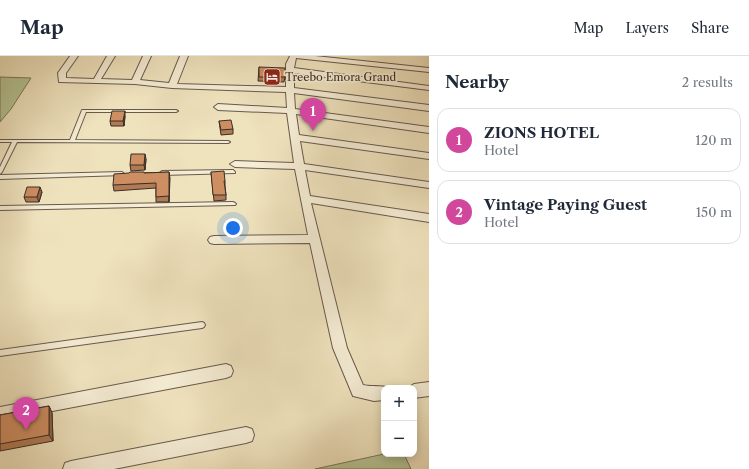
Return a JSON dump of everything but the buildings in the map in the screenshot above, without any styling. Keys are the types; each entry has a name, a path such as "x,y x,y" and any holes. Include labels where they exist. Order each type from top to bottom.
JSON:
{"street":[{"path":"74,56 62,73 62,80 135,82 172,86 290,90 429,108"},
{"path":"96,81 111,56"},
{"path":"135,82 147,56"},
{"path":"172,86 184,56"},
{"path":"381,394 358,391 340,348 298,166 291,112 290,64 294,56 429,70"},
{"path":"290,70 429,88"},
{"path":"218,107 291,112 429,130"},
{"path":"294,137 429,156"},
{"path":"234,168 298,166 429,185"},
{"path":"305,199 429,218"},
{"path":"214,240 314,239"},
{"path":"0,414 226,371"},
{"path":"417,391 429,389"},
{"path":"71,469 246,435"}],"lane":[{"path":"72,142 84,111 176,111"},
{"path":"0,141 228,142"},
{"path":"0,172 14,141"},
{"path":"155,173 234,168"},
{"path":"0,177 132,174"},
{"path":"0,208 233,204"},
{"path":"0,353 202,325"}],"green space":[{"path":"0,77 31,78 11,109 0,122"},
{"path":"381,455 381,457 405,457 411,469 315,469"}],"place":[{"name":"Treebo Emora Grand","path":"272,77"},
{"name":"ZIONS HOTEL","path":"313,131"},
{"name":"Vintage Paying Guest","path":"26,430"}]}
